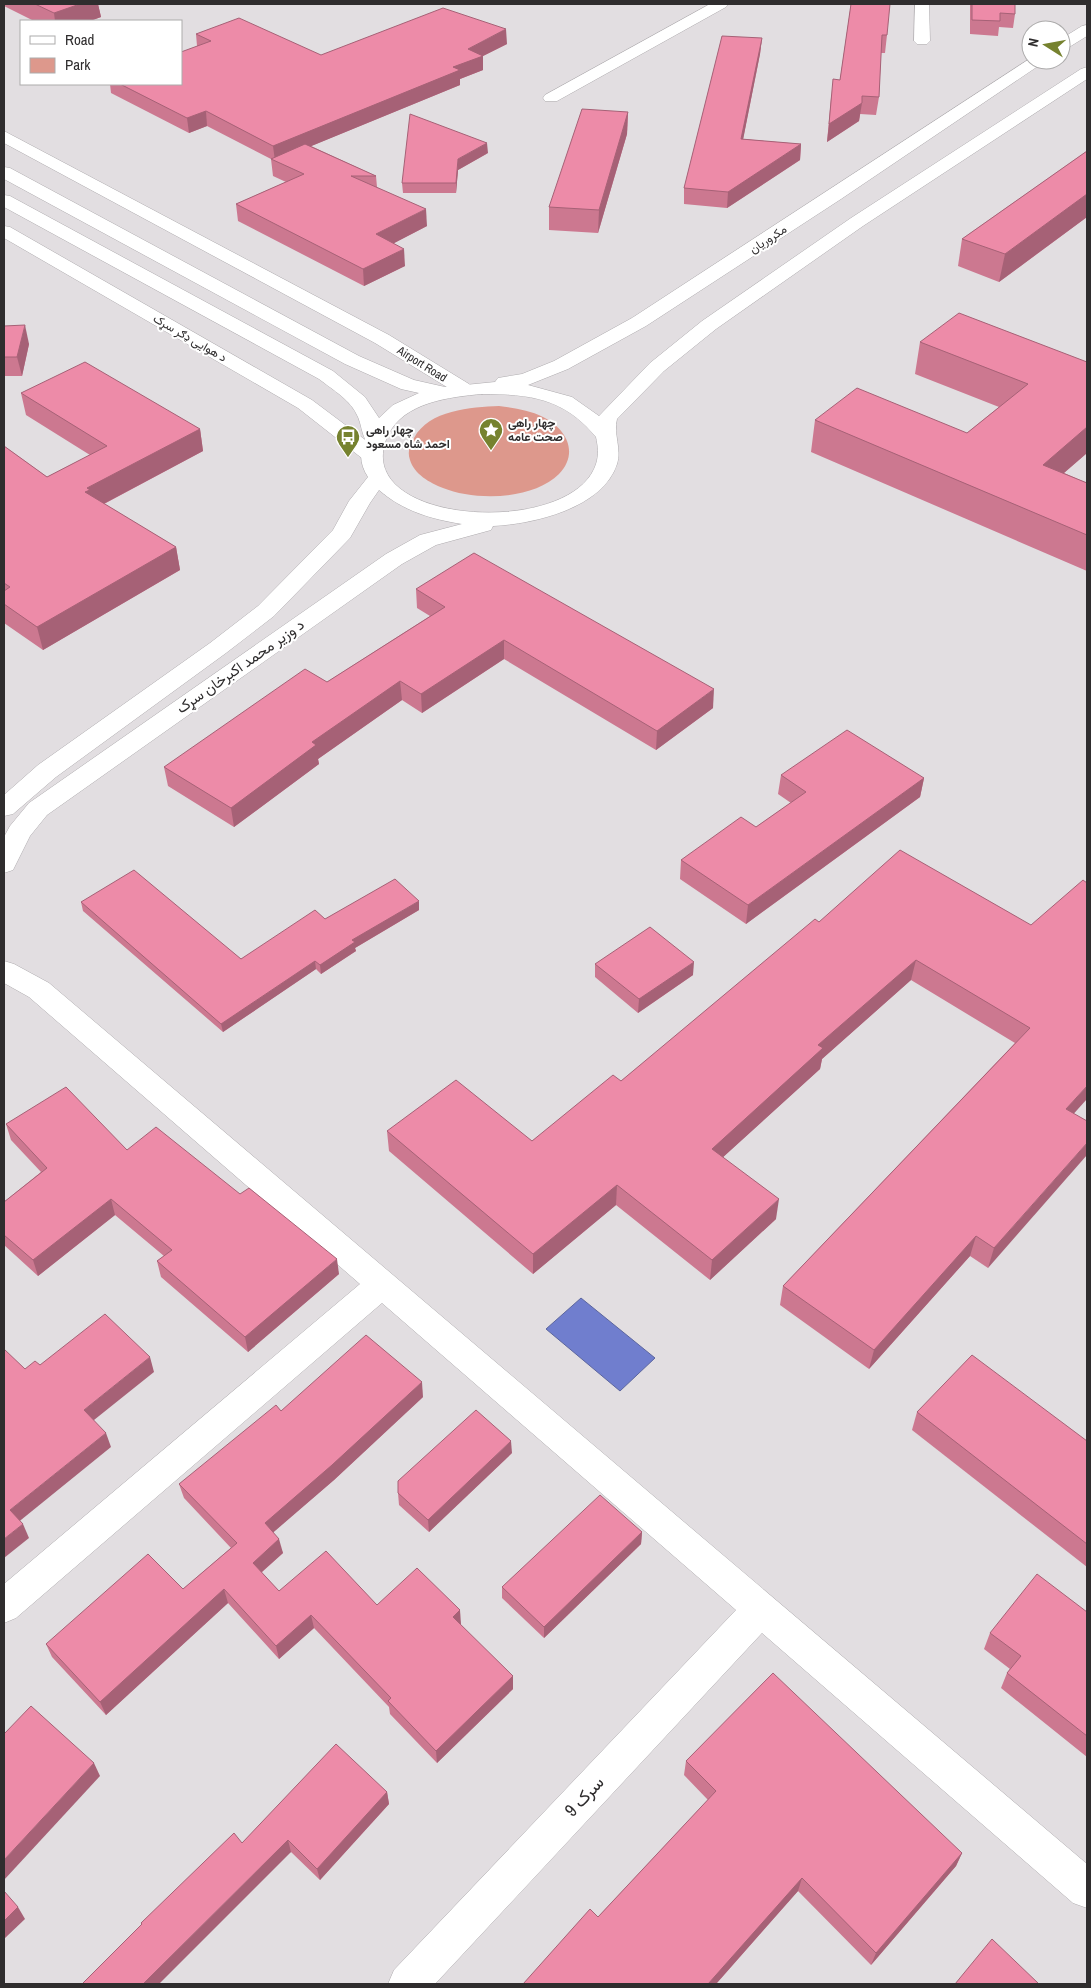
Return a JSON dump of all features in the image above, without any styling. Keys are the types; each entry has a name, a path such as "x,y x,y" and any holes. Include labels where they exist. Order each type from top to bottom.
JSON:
{"main road":[{"path":"551,98 721,4"},
{"path":"922,4 922,41"},
{"path":"1071,39 1087,29"},
{"name":"مکروریان","path":"462,389 526,379 561,365 639,322 1024,70"},
{"path":"4,200 326,375 360,401 371,420 372,446 378,478 398,497 430,512 469,519 511,518 542,512 561,505 591,487 604,470 609,452 605,435 606,419 640,381 691,338 867,216 1028,114 1087,72"},
{"name":"Airport Road","path":"4,136 382,339 462,389"},
{"path":"4,172 352,360 408,385 462,389 522,388 559,398 588,414 605,435"},
{"name":"د هوایی ډګر سړک","path":"4,231 305,404 357,443 372,446"},
{"path":"372,446 388,418 412,403 462,389"},
{"name":"د وزیر محمد اکبرخان سړک","path":"4,808 48,770 218,648 266,611 342,533 360,501 378,478"},
{"name":"د وزیر محمد اکبرخان سړک","path":"4,864 19,832 38,809 387,564 428,540 511,518"},
{"path":"4,971 39,990 1087,1889"},
{"path":"4,1606 382,1285"},
{"name":"سرک 9","path":"408,1984 761,1609"}],"green space":[{"path":"499,406 543,417 564,435 568,442 568,458 559,474 548,483 534,489 503,496 471,495 443,488 428,481 415,470 409,457 410,445 421,429 430,421 464,409"}],"water":[{"path":"581,1298 655,1358 620,1391 546,1329"}],"building":[{"path":"35,4 80,4 54,13"},
{"path":"851,4 890,4 887,35 882,35 879,97 862,96 862,103 829,124 833,79 840,80"},
{"path":"972,4 1015,4 1015,14 1000,13 1000,21 972,20"},
{"path":"443,8 506,29 468,49 483,56 453,67 460,70 273,146 206,111 187,118 122,85 182,85 182,52 211,41 196,34 239,18 321,55"},
{"path":"722,36 762,38 741,139 801,144 728,192 684,188"},
{"path":"582,109 628,112 599,210 549,207"},
{"path":"410,114 487,143 458,159 456,183 402,183"},
{"path":"305,144 376,176 351,176 426,209 376,234 404,249 363,269 236,204 304,174 271,159"},
{"path":"1087,151 1087,194 1005,254 962,239"},
{"path":"959,313 1087,362 1087,427 1043,465 1087,483 1087,535 815,420 857,388 967,433 1028,384 920,342"},
{"path":"25,325 17,357 4,357 4,326"},
{"path":"85,362 200,429 87,488 90,490 85,492 176,547 37,627 4,604 4,591 10,587 4,583 4,446 47,477 107,446 21,393"},
{"path":"474,553 714,689 657,731 504,640 421,694 400,681 312,742 316,745 231,808 164,767 305,669 327,682 445,607 416,589"},
{"path":"847,730 924,778 748,905 681,860 741,817 756,827 806,792 781,775"},
{"path":"900,850 1031,925 1083,880 1087,883 1087,1086 1066,1109 1087,1121 1087,1143 994,1248 976,1236 874,1350 783,1286 1030,1028 916,960 818,1045 823,1048 712,1149 779,1199 712,1260 617,1185 533,1254 387,1131 456,1080 532,1141 613,1075 621,1081 815,919 819,922"},
{"path":"134,870 241,959 315,910 325,919 395,879 419,901 352,940 355,942 320,965 315,961 221,1024 81,902"},
{"path":"650,927 694,962 639,999 595,964"},
{"path":"66,1087 127,1150 156,1127 240,1194 249,1188 337,1259 245,1337 157,1261 172,1250 111,1199 33,1260 4,1235 4,1202 47,1168 6,1124"},
{"path":"105,1314 150,1357 84,1410 106,1433 10,1510 23,1524 4,1539 4,1349 25,1369 35,1361 40,1365"},
{"path":"366,1335 422,1382 332,1465 265,1523 279,1539 253,1563 279,1591 326,1551 377,1605 417,1568 460,1610 453,1617 513,1676 436,1751 388,1701 391,1698 311,1615 276,1646 224,1589 100,1702 46,1644 148,1554 183,1589 237,1543 179,1484 276,1405 281,1411"},
{"path":"972,1355 1087,1441 1087,1544 917,1412"},
{"path":"476,1410 511,1441 428,1520 398,1493 398,1481"},
{"path":"600,1495 642,1532 544,1627 502,1587"},
{"path":"1037,1574 1087,1612 1087,1736 1007,1673 1021,1656 990,1633"},
{"path":"773,1673 962,1853 876,1953 802,1878 708,1984 523,1984 590,1909 598,1917 716,1791 686,1761"},
{"path":"31,1706 94,1763 4,1860 4,1734"},
{"path":"336,1744 387,1792 317,1869 288,1840 143,1984 82,1984 141,1923 234,1833 242,1843"},
{"path":"4,1891 18,1907 4,1921"},
{"path":"992,1939 1039,1984 955,1984"}],"place":[{"name":"چهار راهی صحت عامه","path":"491,451"},
{"name":"چهار راهی احمد شاه مسعود","path":"348,458"}]}
